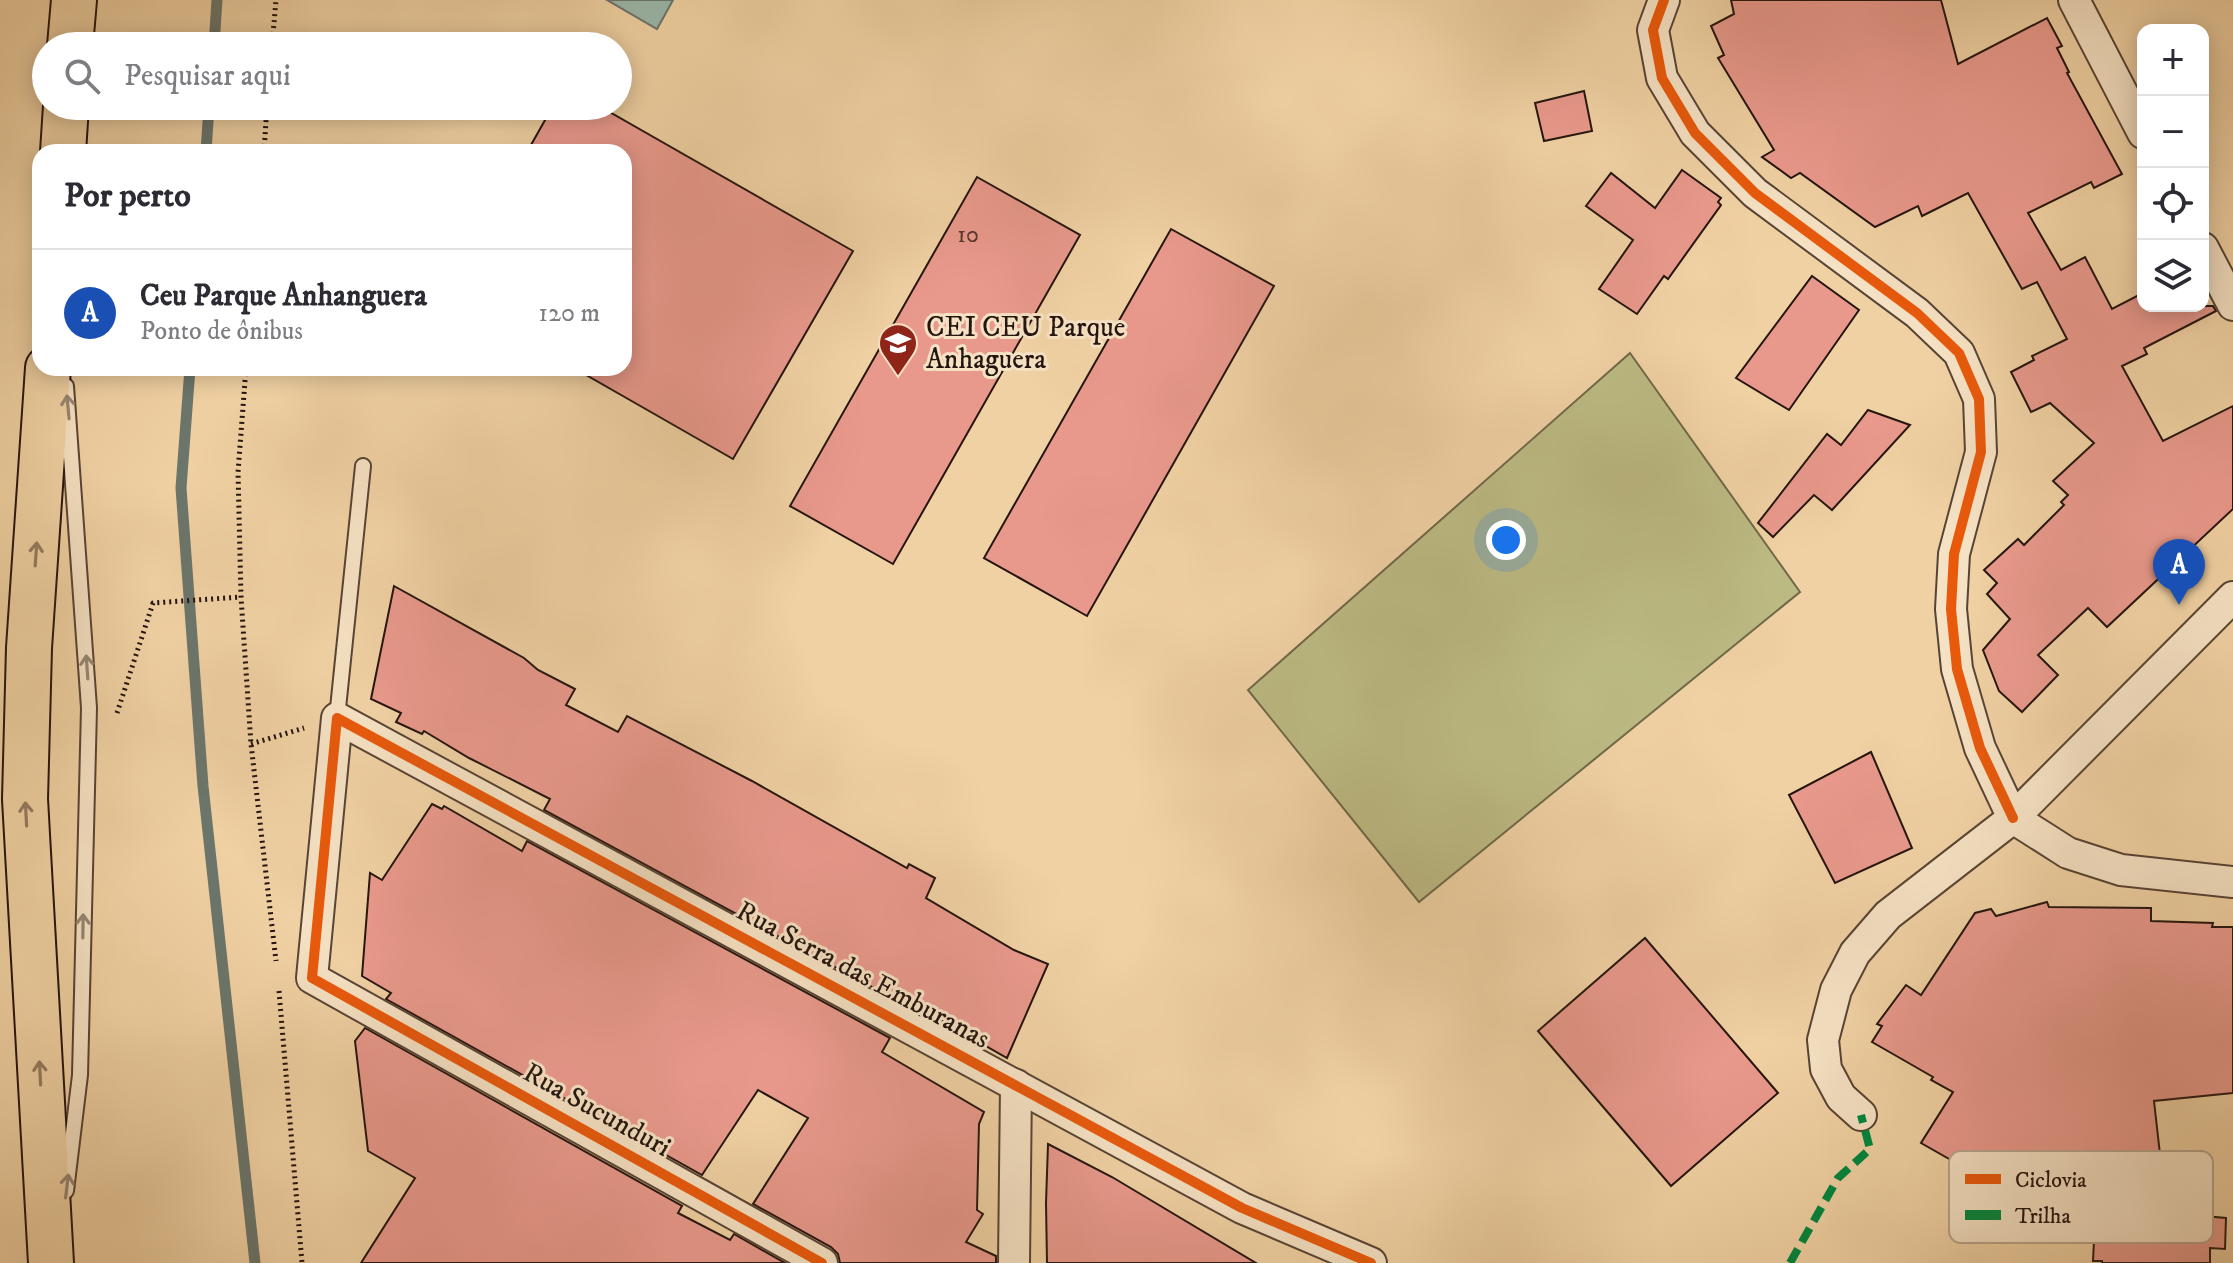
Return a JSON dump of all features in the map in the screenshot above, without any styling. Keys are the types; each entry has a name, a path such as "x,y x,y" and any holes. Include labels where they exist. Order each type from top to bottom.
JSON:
{"highway":[{"path":"71,32 74,0"},
{"path":"64,144 65,120"},
{"path":"47,376 29,648 25,799 51,1263"}],"street":[{"path":"1664,0 1653,30 1662,78 1695,133 1755,193 1917,313 1959,353 1979,399 1981,452 1954,554 1951,609 1957,669 1976,735 2013,818 2068,853 2121,870 2233,882"},
{"path":"2074,0 2137,121"},
{"path":"2209,259 2233,305"},
{"path":"1861,1115 1841,1097 1826,1069 1823,1040 1836,990 1855,953 1888,915 2013,818 2233,597"},
{"name":"Rua Sucunduri","path":"337,718 312,978 822,1263"},
{"name":"Rua Serra das Emburanas","path":"337,718 1242,1208 1371,1263"},
{"path":"1014,1263 1016,1085"}],"lane":[{"path":"65,1200 80,1075 89,708 66,376"},
{"path":"337,718 363,466"},
{"path":"57,1263 63,1216"}],"path":[{"path":"273,32 276,0"},
{"path":"265,144 266,120"},
{"path":"245,376 238,472 241,597 251,744 277,966"},
{"path":"115,719 153,603 241,597"},
{"path":"251,744 337,718"},
{"path":"278,982 302,1263"}],"shaded area":[{"path":"607,0 673,0 657,29"},
{"path":"1630,353 1800,592 1419,902 1248,690"}],"building":[{"path":"1731,0 1941,0 1958,64 2047,18 2062,46 2057,48 2067,73 2122,174 2094,188 2091,182 2028,213 2061,270 2085,257 2112,309 2137,296 2137,312 2209,312 2209,306 2216,311 2144,348 2147,354 2122,366 2163,441 2233,406 2233,509 2107,627 2088,608 2038,655 2058,675 2022,712 1999,691 1983,650 2010,619 1987,594 1997,583 1984,570 2018,539 2024,545 2064,505 2061,502 2068,495 2053,481 2094,443 2050,403 2031,412 2011,372 2034,360 2032,356 2067,339 2037,282 2022,289 1968,193 1922,216 1918,206 1875,227 1800,173 1791,178 1762,157 1774,150 1718,58 1724,55 1711,26 1734,14"},
{"path":"1584,91 1592,131 1544,141 1535,103"},
{"path":"545,120 624,120 853,251 733,459 588,376 632,376 632,144 532,144"},
{"path":"1682,170 1721,198 1718,202 1721,205 1668,279 1664,276 1637,314 1599,289 1633,240 1586,206 1611,173 1655,208"},
{"path":"977,177 1080,235 893,564 790,506"},
{"path":"1171,229 1274,286 1087,616 984,558"},
{"path":"1812,276 1859,310 1789,410 1736,378"},
{"path":"1868,410 1910,425 1832,510 1814,495 1773,537 1758,523 1827,434 1841,445"},
{"path":"394,586 575,689 566,705 618,732 627,716 752,781 907,868 909,864 935,878 926,898 1014,950 1048,964 1007,1058 909,1002 907,1006 544,810 550,799 424,731 422,734 396,722 401,713 371,699"},
{"path":"1871,752 1912,848 1835,883 1789,795"},
{"path":"432,804 442,809 444,806 522,851 527,841 890,1038 882,1052 984,1112 979,1124 977,1210 983,1214 966,1242 996,1256 996,1263 840,1263 838,1254 831,1247 753,1204 808,1118 758,1090 702,1175 386,999 391,993 362,976 370,873 382,880"},
{"path":"2047,902 2049,907 2151,908 2151,921 2213,923 2212,927 2233,927 2233,1093 2154,1101 2160,1151 1949,1151 1949,1159 1921,1143 1953,1092 1872,1042 1882,1026 1877,1024 1906,985 1921,995 1975,913 1991,909 1996,916"},
{"path":"1645,938 1778,1093 1671,1186 1538,1031"},
{"path":"365,1028 682,1206 678,1213 730,1240 734,1234 785,1263 361,1263 415,1178 368,1151 355,1041"},
{"path":"1048,1144 1112,1177 1256,1263 1047,1263"},
{"path":"2213,1217 2226,1218 2225,1249 2210,1248 2210,1263 2093,1261 2094,1243 2213,1243"}],"waterway":[{"path":"215,32 217,0"},
{"path":"207,144 208,120"},
{"path":"189,376 181,488 203,786 255,1263"}],"marked path":[{"path":"1790,1263 1838,1178 1870,1149 1861,1115"}],"cycle path":[{"path":"1664,0 1653,30 1662,78 1695,133 1755,193 1917,313 1959,353 1979,399 1981,452 1954,554 1951,609 1957,669 1980,748 2013,818"},
{"path":"822,1263 312,978 337,718 1242,1208 1371,1263"}],"place":[{"name":"CEI CEU Parque Anhaguera","path":"898,377"},
{"name":"Ceu Parque Anhanguera","path":"2179,605"}]}
